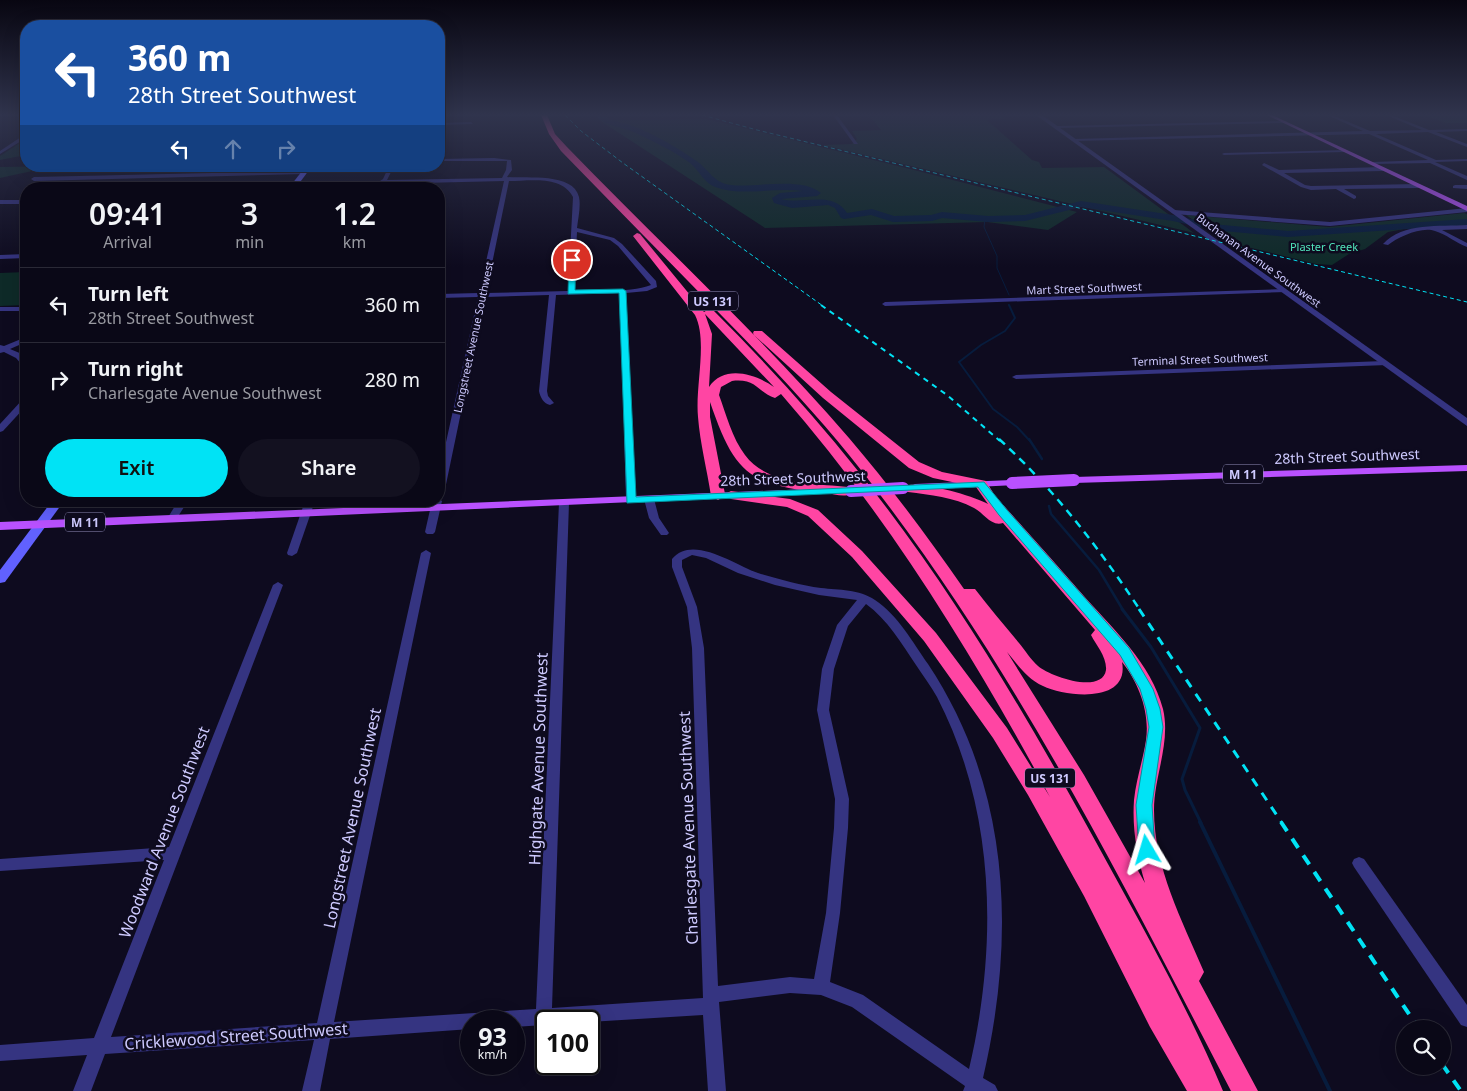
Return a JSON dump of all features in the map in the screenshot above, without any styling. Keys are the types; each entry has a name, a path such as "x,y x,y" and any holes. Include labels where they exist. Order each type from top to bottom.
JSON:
{"highway":[{"name":"US 131","path":"579,166 795,402 844,461 925,571 1014,715 1108,886 1173,1013 1210,1091"},
{"name":"US 131","path":"639,232 815,406 882,486 933,555 1037,711 1139,890 1245,1091"},
{"path":"639,232 667,247 810,380 909,461 930,473 980,484 1124,651 1147,689 1156,727 1144,805 1147,850 1157,886 1225,1054"},
{"path":"639,232 700,314 705,324 708,340 703,387 704,417 724,496 790,503 813,513 857,554 935,644 1000,733 1059,830 1092,888 1159,1018 1202,1091"},
{"path":"844,461 762,382 751,378 732,378 720,382 714,389 715,400 737,452 748,467 775,480 849,491"},
{"path":"905,488 963,498 985,507 994,515 1106,643 1114,659 1112,675 1101,686 1083,690 1058,686 1038,676 1025,663 978,603 933,555"}],"main road":[{"path":"1376,166 1467,210"},
{"path":"296,182 305,172"},
{"name":"28th Street Southwest","path":"445,505 564,503 1074,480 1467,468"},
{"path":"0,579 5,565 54,507"},
{"name":"28th Street Southwest","path":"0,526 403,507"}],"street":[{"name":"Longstreet Avenue Southwest","path":"445,466 509,166"},
{"name":"Buchanan Avenue Southwest","path":"1110,166 1467,423"},
{"path":"1267,166 1308,187 1418,186"},
{"path":"1442,166 1467,178"},
{"path":"1278,172 1383,169"},
{"path":"34,179 225,172"},
{"path":"381,182 385,180 389,172"},
{"path":"381,182 547,179 574,192 571,292"},
{"path":"1454,187 1467,187"},
{"path":"1337,188 1354,197"},
{"path":"0,202 20,202"},
{"path":"1176,214 1330,224 1467,210"},
{"path":"1386,244 1393,237 1402,233 1467,228"},
{"path":"445,296 623,291 653,288 655,286 653,281 620,245 602,235 574,229"},
{"path":"1437,230 1467,246"},
{"path":"0,257 20,256"},
{"path":"623,291 631,500"},
{"name":"Mart Street Southwest","path":"885,304 1284,291"},
{"path":"550,403 544,396 543,391 553,293"},
{"path":"0,309 20,308"},
{"path":"1,349 20,341"},
{"path":"1,349 20,357"},
{"name":"Terminal Street Southwest","path":"1016,377 1384,363"},
{"path":"0,429 20,407"},
{"path":"649,499 654,518 664,533"},
{"name":"Highgate Avenue Southwest","path":"544,1010 564,503"},
{"path":"172,519 179,507"},
{"path":"292,553 308,507"},
{"path":"430,532 436,507"},
{"name":"Charlesgate Avenue Southwest","path":"717,1091 711,1001 698,648 692,606 677,567 676,559 680,555 697,552 742,571 786,584 864,599"},
{"name":"Longstreet Avenue Southwest","path":"311,1091 426,553"},
{"name":"Woodward Avenue Southwest","path":"82,1091 278,586"},
{"path":"821,987 833,912 842,799 823,710 828,670 843,624 864,599 881,611 928,671 952,713 981,797 991,846 996,900 993,990 979,1088"},
{"path":"0,865 174,853"},
{"path":"1359,863 1467,1019"},
{"name":"Cricklewood Street Southwest","path":"600,1012 711,1001 790,985 821,987 857,1002 979,1088"},
{"name":"Cricklewood Street Southwest","path":"0,1053 460,1022"}],"green space":[{"path":"670,166 897,166 1077,212 1048,230 987,222 765,228"},
{"path":"911,166 1104,167 1194,233"},
{"path":"0,167 20,167 20,172 27,172 0,178"},
{"name":"Plaster Creek","path":"1467,214 1467,225 1404,229 1388,232 1365,249 1349,254 1332,265 1316,264 1223,241 1186,215 1329,227"},
{"path":"20,272 20,305 0,306 0,273"}],"waterway":[{"name":"Plaster Creek","path":"697,166 714,183 730,188 792,187 817,193 780,196 776,198 777,201 792,205 829,202 838,206 844,216 872,212 893,219 932,218 942,215 988,219 1025,218 1081,204 1173,218 1212,227 1288,234 1467,222"},
{"path":"985,219 984,227 997,256 997,268 1009,295"},
{"path":"1009,305 1015,318 1005,331 981,345 959,362 993,409 1017,427 1030,441"},
{"path":"1029,439 1042,459"},
{"path":"1049,506 1051,514 1099,570 1123,610"},
{"path":"1122,609 1151,647 1200,728 1182,779 1185,790 1201,823"},
{"path":"1200,822 1330,1091"}],"railway":[{"path":"627,166 823,306"},
{"path":"905,166 1467,302"},
{"path":"821,305 947,395 1000,441"},
{"path":"999,439 1038,478 1075,520 1140,610"},
{"path":"1139,609 1282,823"},
{"path":"1281,822 1413,1020"},
{"path":"1450,1075 1461,1091"}],"route":[{"path":"572,260 571,292 623,291 631,500 980,484 990,498 1124,651 1143,680 1150,698 1156,727 1146,781 1144,805 1147,850"}]}
